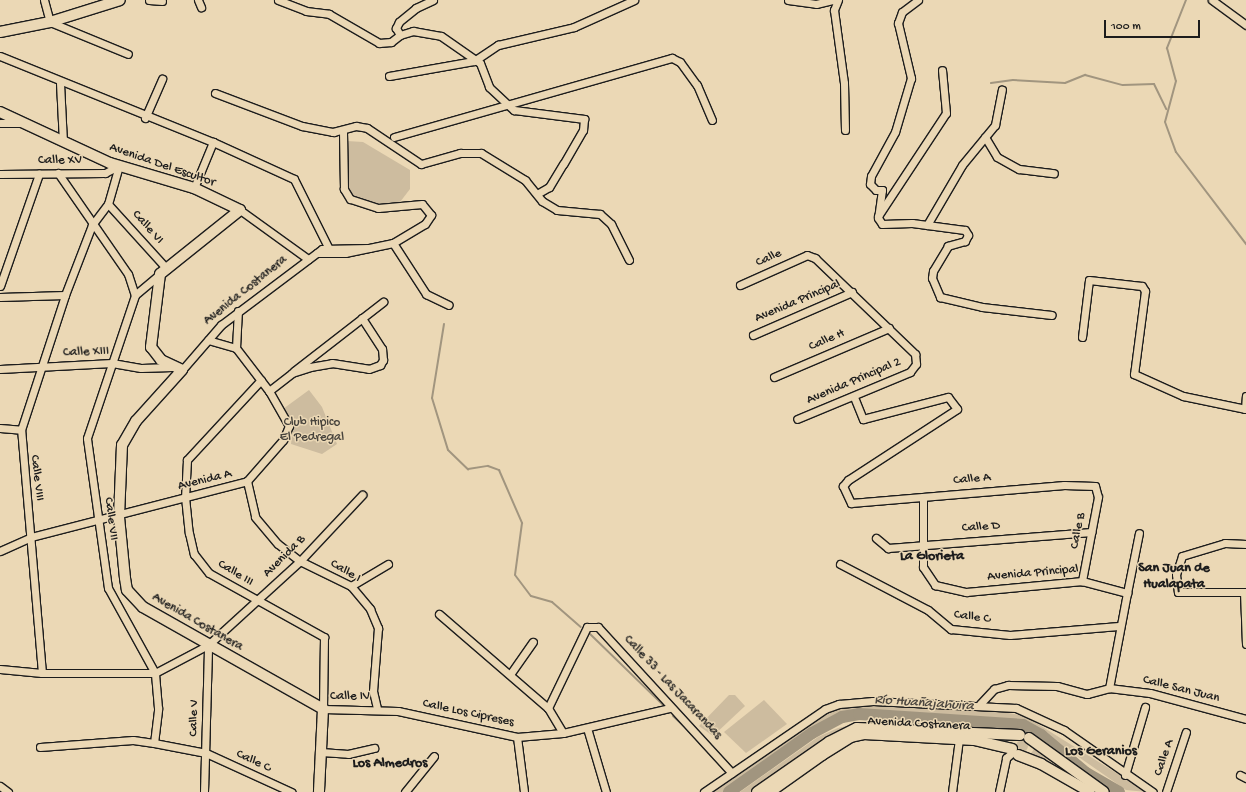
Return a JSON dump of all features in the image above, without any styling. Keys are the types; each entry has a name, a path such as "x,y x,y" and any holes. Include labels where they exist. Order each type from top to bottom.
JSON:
{"street":[{"path":"44,0 50,22"},
{"path":"0,32 50,22 120,0"},
{"path":"149,0 162,1"},
{"path":"278,0 330,14 379,43 391,42 400,35 413,31 441,36 474,61 480,63 489,87 509,103 514,110 584,118 586,122 549,187 537,194"},
{"path":"400,35 396,28 399,22 416,8 433,0"},
{"path":"389,76 474,61 498,45 574,27 634,0"},
{"path":"788,0 816,4 834,0"},
{"path":"838,0 834,10 844,83 845,130"},
{"path":"918,0 902,12 898,23 911,78 895,132 871,176 870,184 876,190 882,190 878,216 882,224 927,225 965,230 968,235 965,241 948,246 933,271 932,278 940,297 982,307 1052,315"},
{"path":"1212,0 1246,25"},
{"path":"50,22 128,54"},
{"path":"0,56 60,83 146,118 213,142 294,180 328,247 369,248"},
{"path":"394,136 672,58 680,62 698,85 712,120"},
{"path":"878,216 946,113 947,93 942,70"},
{"path":"146,118 162,79"},
{"path":"60,83 63,142"},
{"path":"927,225 962,165 996,125 1002,90"},
{"path":"215,93 293,124 344,132 356,126 367,128 421,164 460,153 480,153 525,180 537,194 557,210 600,214 611,224 629,260"},
{"name":"Avenida Del Escultor","path":"0,112 20,123 119,166 194,188 240,210 308,258"},
{"path":"0,123 20,123"},
{"path":"317,253 345,253 393,243 425,224 430,211 417,204 367,207 350,199 344,189 344,132"},
{"path":"986,137 996,157 1018,169 1054,173"},
{"path":"194,188 213,142"},
{"path":"108,204 119,166"},
{"name":"Calle XV","path":"0,174 105,173 119,166"},
{"path":"58,173 92,225 128,274 135,295 240,210"},
{"path":"0,286 39,174"},
{"name":"Calle VIII","path":"42,674 32,537 21,430 40,366 92,225 108,204"},
{"name":"Calle VI","path":"108,204 164,272"},
{"path":"393,243 426,294 450,305"},
{"name":"Avenida Costanera","path":"323,709 143,607 128,590 119,517 122,445 136,421 177,369 238,311 308,258 328,247"},
{"name":"Calle","path":"740,286 807,255"},
{"name":"Avenida Principal","path":"807,255 815,258 910,347 916,364"},
{"path":"164,272 151,347 156,356 177,369"},
{"path":"1082,337 1089,280 1142,286 1145,291 1134,374 1183,396 1245,409 1246,396"},
{"name":"Avenida Principal","path":"754,335 852,292"},
{"path":"0,297 66,295"},
{"name":"Calle VII","path":"135,295 87,438 108,588 155,673 158,708 154,743"},
{"path":"269,391 383,302"},
{"path":"208,340 236,348 238,311"},
{"path":"292,373 326,363 369,369 380,365 383,360 382,350 362,318"},
{"name":"Calle H","path":"774,377 889,328"},
{"name":"Avenida A","path":"0,551 32,537 99,523 247,481 287,434 287,420 269,391 236,348"},
{"name":"Calle XIII","path":"0,369 112,363 141,368 177,369"},
{"name":"Avenida Principal 2","path":"798,419 854,397 910,372 916,364"},
{"name":"Calle III","path":"261,380 192,452 185,469 185,498 191,544 200,564 209,573 324,637 323,709"},
{"name":"Calle A","path":"854,397 863,419 948,397 957,409 848,480 843,486 851,503 1064,484 1095,486"},
{"path":"0,428 21,430"},
{"name":"Calle I","path":"247,481 255,517 278,544 300,561 351,586 370,609 378,628 373,691 377,708"},
{"name":"Calle B","path":"1082,580 1098,497 1095,486"},
{"name":"Avenida B","path":"0,669 42,674 155,673 208,645 258,601 300,561 362,495"},
{"name":"Avenida Principal","path":"923,497 923,567 934,585 949,591 1082,580 1127,592"},
{"name":"Calle D","path":"876,538 888,548 923,544 1091,532"},
{"path":"980,704 994,688 1008,685 1057,686 1088,694 1109,688 1118,626 1127,592 1139,533"},
{"path":"1246,544 1225,543 1182,556 1176,574 1178,592 1245,592 1246,644"},
{"path":"351,586 388,564"},
{"name":"Calle C","path":"840,564 928,610 951,629 1010,635 1118,626"},
{"path":"438,614 511,673 548,708 563,733"},
{"name":"Calle 33 - Las Jacarandas","path":"548,708 590,624 598,627 630,659 670,708 732,773"},
{"path":"511,673 533,642"},
{"name":"Calle V","path":"204,792 208,645"},
{"name":"Calle San Juan","path":"1109,688 1150,693 1246,719"},
{"path":"704,792 804,722 839,704 873,701 980,704 1016,708 1032,714 1064,730 1125,775 1153,792"},
{"path":"1125,775 1145,707"},
{"name":"Calle IV","path":"323,709 377,708"},
{"name":"Calle Los Cipreses","path":"377,708 517,737 563,733 670,708"},
{"path":"319,792 323,709"},
{"path":"587,728 606,792"},
{"name":"Avenida Costanera","path":"756,792 829,742 857,728 1024,736"},
{"name":"Calle A","path":"1166,792 1186,732"},
{"name":"Avenida Costanera","path":"770,792 851,737 874,734 959,739 1014,752 1041,764 1090,792"},
{"path":"1014,752 1012,740 1024,736"},
{"path":"999,792 1006,758 1014,752 1031,750 1024,736"},
{"path":"1024,736 1104,792"},
{"path":"517,737 524,792"},
{"path":"952,792 959,739"},
{"name":"Calle C","path":"40,747 133,740 154,743 206,753 290,792"},
{"path":"320,752 356,753 374,748"},
{"path":"405,792 434,756"},
{"path":"0,786 8,792"}],"green space":[{"path":"347,141 363,142 410,170 410,189 397,206 371,208 345,197"},
{"name":"Club Hipico El Pedregal","path":"309,390 322,407 337,444 322,454 291,444 293,426 283,409"},
{"path":"729,695 735,695 745,706 713,736 699,726"},
{"path":"764,700 787,724 746,753 724,732"},
{"path":"856,703 986,709 1025,716 1147,792 1126,790 1037,728 1022,721 863,711 825,722 724,792 710,792 818,714"},
{"path":"861,723 901,724 898,729 816,747 751,792 740,792 818,737 838,728"},
{"path":"1020,740 1024,740 1028,746 1024,752 1020,752 1016,748 1016,744"},
{"path":"1034,749 1058,768 1077,781 1028,758"}],"waterway":[{"path":"1186,0 1167,48 1176,81 1165,122 1176,152 1246,244"},
{"path":"991,83 1013,80 1065,83 1085,75 1123,85 1154,84 1166,109"},
{"path":"444,324 432,398 448,450 468,469 488,466 499,470 522,523 515,575 531,596 552,602 581,627"},
{"path":"589,633 662,704"},
{"name":"Río Huañajahuira","path":"729,792 812,733 842,717 859,714 1023,725 1041,735 1086,773 1119,792"},
{"path":"673,716 691,733"}],"district":[{"name":"La Glorieta","path":"932,557"},
{"name":"San Juan de Hualapata","path":"1174,578"},
{"name":"Los Geranios","path":"1101,752"},
{"name":"Los Almedros","path":"390,764"}]}
